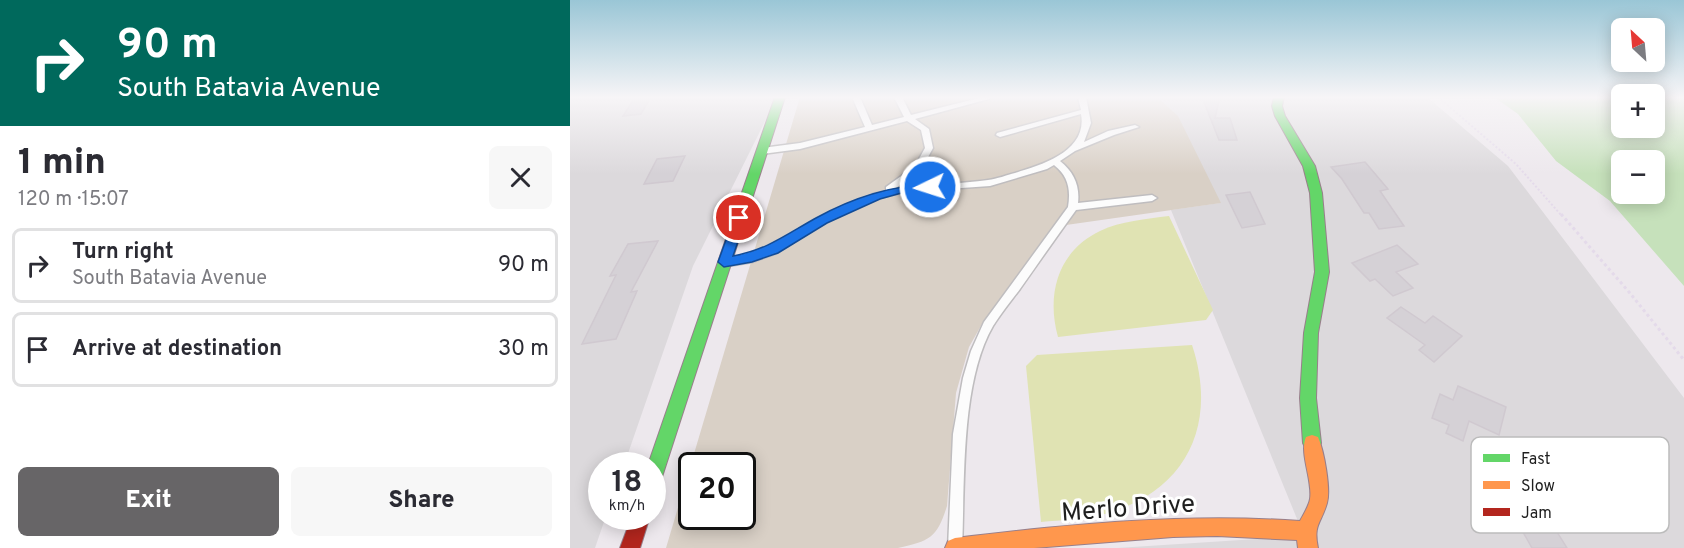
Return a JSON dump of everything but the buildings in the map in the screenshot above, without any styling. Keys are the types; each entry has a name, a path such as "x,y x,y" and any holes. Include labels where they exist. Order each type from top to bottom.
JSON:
{"street":[{"path":"661,452 771,123"},
{"path":"1284,123 1309,166 1316,193 1322,262 1311,333 1308,398 1309,426 1318,477 1319,501 1305,531 1308,548"},
{"name":"Merlo Drive","path":"955,548 1129,528 1266,525 1305,531"},
{"path":"630,548 636,530"}],"lane":[{"path":"868,123 870,128"},
{"path":"761,151 800,146 891,123"},
{"path":"724,262 752,258 773,250 822,220 895,185 918,168 929,148 925,129 915,123"},
{"path":"1000,135 1044,123"},
{"path":"1070,152 1080,142 1087,123 1097,130 1111,134"},
{"path":"876,196 905,189 990,183 1029,173 1111,134 1135,127"},
{"path":"955,548 965,399 970,370 988,325 1073,207 1074,188 1071,177 1055,162"},
{"path":"918,168 918,177 930,187"},
{"path":"1073,207 1152,198"}],"path":[{"path":"1468,123 1516,164 1629,292 1684,360"}],"shaded area":[{"path":"570,123 764,123 693,266 629,452 588,452 588,530 601,530 595,548 570,548"},
{"path":"792,123 1181,123 1221,203 1052,227 982,324 969,347 956,393 947,506 936,532 918,543 898,548 666,548 678,508 678,530 756,530 756,452 695,452"},
{"path":"1171,123 1457,123 1508,166 1684,398 1684,548 1117,548 1304,536 1171,210 1220,203"},
{"path":"1525,123 1611,123 1611,138 1665,138 1665,123 1684,123 1684,286 1613,204 1665,204 1665,150 1611,150 1610,201 1556,161"},
{"path":"1169,216 1213,310 1206,320 1058,337 1055,321 1055,290 1065,262 1074,250 1100,231 1116,225"},
{"path":"1192,345 1199,375 1201,403 1197,429 1188,452 1174,473 1154,491 1130,505 1094,517 1041,522 1026,366 1037,355"}],"traffic: fast":[{"path":"661,452 771,123"},
{"path":"1284,123 1309,166 1316,193 1322,272 1311,333 1308,398 1312,443"}],"traffic: slow":[{"path":"1308,548 1305,531 1319,501 1318,477 1312,443"},
{"path":"955,548 1042,537 1130,530 1217,527 1305,531"}],"traffic: jam":[{"path":"630,548 636,530"}],"route":[{"path":"739,218 724,262 763,255 822,220 876,196 894,190 930,187"}]}
